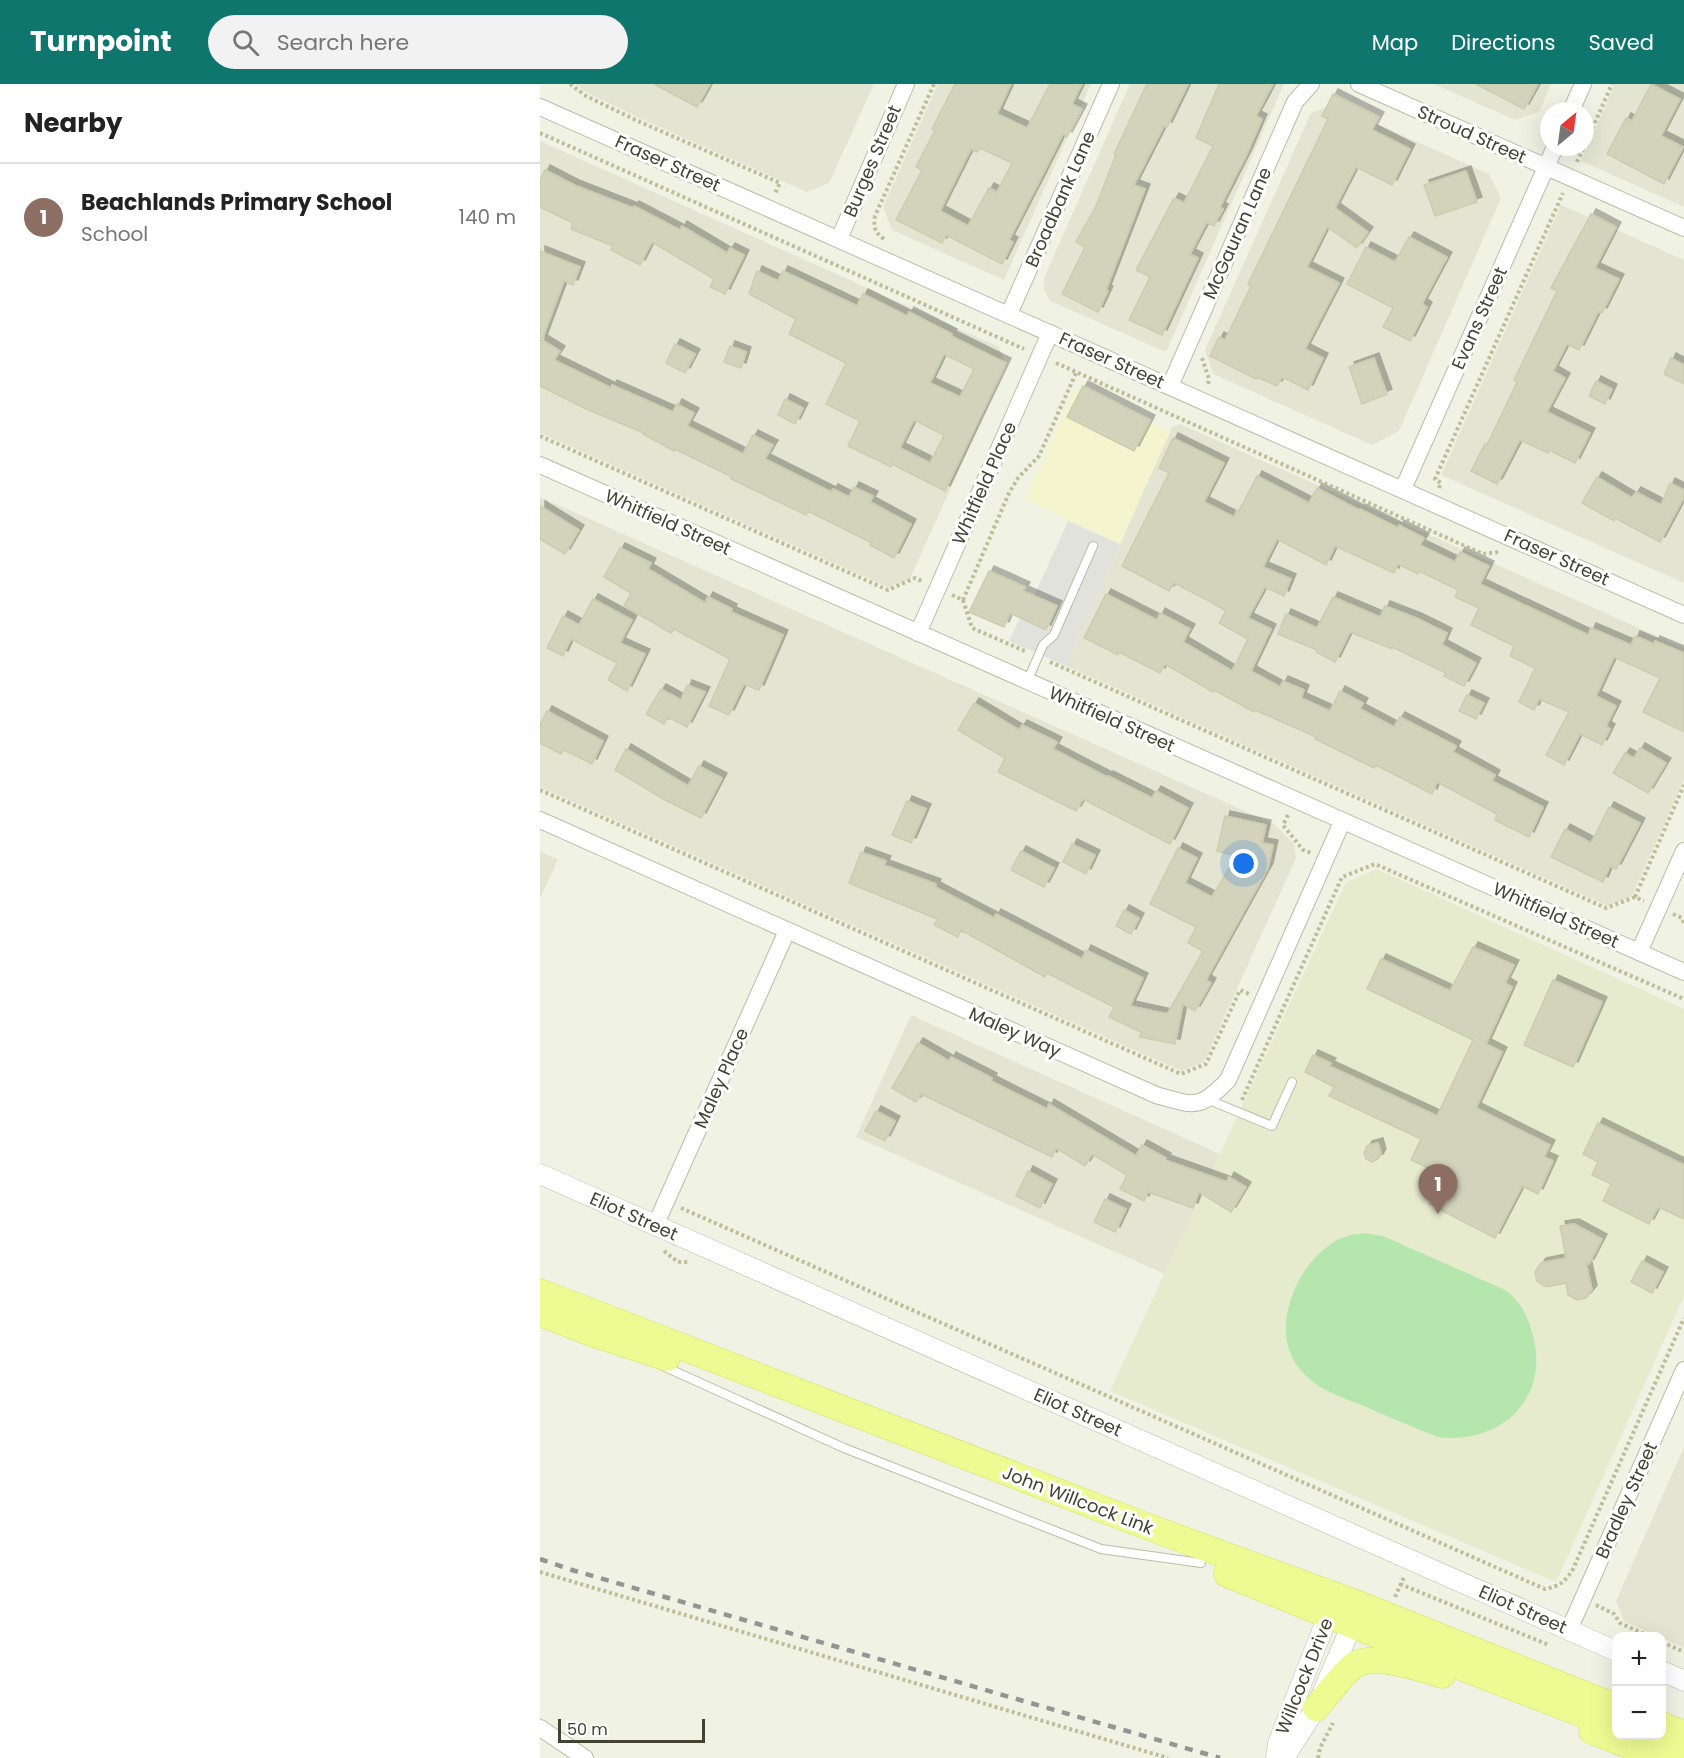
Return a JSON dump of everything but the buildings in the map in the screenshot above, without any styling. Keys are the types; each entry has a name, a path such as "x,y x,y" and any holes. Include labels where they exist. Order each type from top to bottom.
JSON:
{"main road":[{"name":"John Willcock Link","path":"540,1292 1146,1527 1332,1606"},
{"name":"John Willcock Link","path":"540,1313 591,1333 788,1399 1096,1518 1201,1563 1332,1606 1612,1705"},
{"name":"John Willcock Link","path":"1356,1615 1612,1725"},
{"path":"1316,1708 1354,1665 1391,1662 1420,1667 1636,1748 1684,1754"},
{"path":"1666,1727 1684,1734"},
{"path":"1650,1740 1684,1754"}],"street":[{"name":"Burges Street","path":"839,239 906,84"},
{"name":"Broadbank Lane","path":"1009,314 1111,84"},
{"name":"McGauran Lane","path":"1170,386 1295,102 1311,84"},
{"name":"Stroud Street","path":"1359,84 1684,228"},
{"path":"1575,102 1583,84"},
{"name":"Fraser Street","path":"541,107 1684,615"},
{"name":"Evans Street","path":"1403,489 1551,156"},
{"name":"Whitfield Place","path":"918,633 1050,333"},
{"name":"Whitfield Street","path":"540,465 1684,972"},
{"name":"Maley Way","path":"540,820 1156,1095 1188,1104 1209,1100"},
{"path":"1209,1100 1228,1080 1342,822"},
{"path":"1639,952 1684,851"},
{"name":"Maley Place","path":"656,1226 787,931"},
{"name":"Eliot Street","path":"540,1174 1612,1649"},
{"name":"Bradley Street","path":"1569,1630 1684,1370"},
{"name":"Willcock Drive","path":"1276,1758 1278,1743 1332,1606"},
{"name":"Willcock Drive","path":"1284,1758 1316,1708 1356,1615"},
{"path":"1666,1673 1684,1681"},
{"path":"540,1728 585,1758"}],"lane":[{"path":"1027,682 1043,645 1054,635 1093,546"},
{"path":"1209,1100 1272,1126 1292,1082"}],"path":[{"path":"570,84 586,96 780,183 774,196"},
{"path":"884,244 886,240 876,231 873,224 875,216 934,84"},
{"path":"1594,124 1612,84"},
{"path":"540,133 1021,348"},
{"path":"1577,162 1580,156"},
{"path":"1438,490 1441,483 1435,479 1563,193"},
{"path":"1062,366 1483,554 1506,552"},
{"path":"1076,373 1039,456 1018,478 1009,493 963,600 972,628 1606,908 1635,897 1649,903"},
{"path":"540,436 888,590 915,578 927,584"},
{"path":"949,594 963,600"},
{"path":"1297,771 1300,778"},
{"path":"1310,782 1317,781"},
{"path":"1635,897 1684,785"},
{"path":"540,790 1181,1074 1206,1064 1240,990"},
{"path":"1286,818 1283,825 1307,852"},
{"path":"1237,1112 1342,877 1375,864 1684,999"},
{"path":"1343,869 1351,873"},
{"path":"1671,913 1682,918 1684,924"},
{"path":"685,1210 1545,1589 1558,1587 1565,1582 1573,1569 1684,1318"},
{"path":"1393,1602 1406,1571"},
{"path":"540,1572 1168,1758"},
{"path":"1400,1584 1554,1647"},
{"path":"1597,1606 1614,1614 1620,1623 1640,1632"},
{"path":"1666,1644 1684,1652"}],"shaded area":[{"path":"575,84 874,84 829,183 807,192 641,119 588,93"},
{"path":"938,84 1091,84 1004,280 892,230 883,207"},
{"path":"1130,84 1284,84 1166,352 1050,301 1044,290 1044,278"},
{"path":"1434,84 1551,84 1543,102 1540,102 1539,112 1515,120"},
{"path":"1615,84 1684,84 1684,207 1581,161 1583,156 1594,156 1594,132"},
{"path":"1333,104 1489,174 1501,198 1399,431 1372,445 1213,374 1205,350 1311,113"},
{"path":"540,141 999,347 1004,369 910,579 888,587 540,433"},
{"path":"1561,205 1684,260 1684,583 1441,475"},
{"path":"1074,390 1170,432 1120,544 1025,500"},
{"path":"1180,424 1684,648 1684,780 1632,896 1608,906 1066,666 1172,427"},
{"path":"540,497 1274,824 1294,844 1296,858 1204,1062 1182,1071 540,787"},
{"path":"1068,521 1120,544 1066,666 1009,641 1020,618 1047,630 1057,606 1034,596"},
{"path":"540,852 558,859 540,899"},
{"path":"1377,869 1684,1009 1684,1296 1556,1582 1110,1391 1346,882"},
{"path":"911,1015 1220,1154 1165,1274 856,1137"},
{"path":"1684,1447 1684,1648 1666,1640 1666,1632 1648,1632 1624,1621 1616,1601"}],"green space":[{"path":"1365,1233 1383,1236 1505,1290 1520,1305 1533,1336 1536,1359 1534,1379 1527,1398 1515,1413 1500,1425 1461,1438 1438,1437 1329,1392 1309,1379 1299,1368 1291,1355 1286,1327 1287,1312 1298,1282 1312,1261 1325,1248 1347,1236"}],"railway":[{"path":"540,1559 1220,1758"}],"place":[{"name":"Beachlands Primary School","path":"1438,1214"}]}
